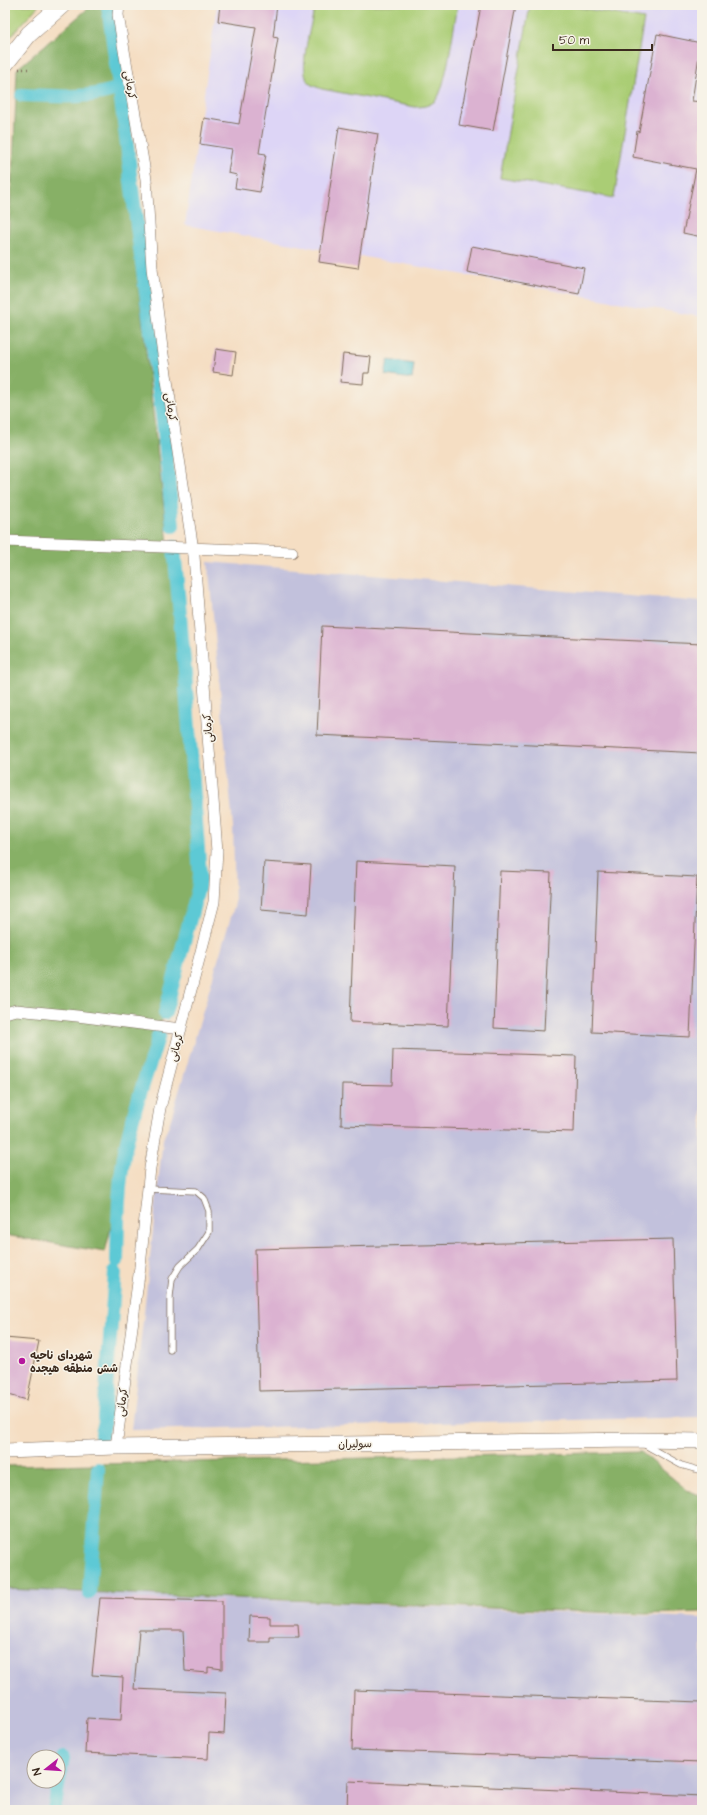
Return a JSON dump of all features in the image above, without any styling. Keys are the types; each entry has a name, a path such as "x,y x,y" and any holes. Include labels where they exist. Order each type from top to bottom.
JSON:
{"main road":[{"path":"5,64 29,34 62,5"},
{"name":"سولیران","path":"6,1452 116,1447 636,1440 702,1441"}],"street":[{"name":"کرمانی","path":"116,1447 148,1189 160,1108 214,902 217,877 216,835 192,548 162,348 153,275 146,179 118,15 119,5"},
{"path":"5,541 292,552"},
{"path":"5,1013 16,1010 181,1029"}],"lane":[{"path":"148,1189 196,1191 204,1198 209,1211 209,1232 198,1249 180,1266 172,1279 170,1296 170,1350"},
{"path":"636,1440 681,1465 702,1471"}],"shaded area":[{"path":"217,5 702,5 702,317 185,225"},
{"path":"208,562 702,602 702,1417 131,1430 163,1139 170,1122 235,903 233,826"},
{"path":"5,1589 702,1618 702,1810 5,1810"}],"green space":[{"path":"5,5 39,5 5,43"},
{"path":"92,5 106,5 168,543 197,877 105,1252 5,1235 5,284 14,145 17,69"},
{"path":"315,5 458,5 443,85 435,101 425,106 415,107 322,89 309,83 305,75 304,66"},
{"path":"530,5 564,5 644,19 614,198 500,178"},
{"path":"641,1452 687,1490 702,1496 702,1612 645,1614 5,1589 5,1466"}],"water":[{"path":"388,360 414,364 412,379 385,375"}],"building":[{"path":"220,5 277,5 273,37 278,38 259,153 266,154 260,192 235,188 237,175 228,173 232,149 200,144 204,118 239,124 256,27 218,21"},
{"path":"481,5 516,5 493,131 459,125"},
{"path":"657,34 701,43 692,101 702,102 702,237 683,233 696,169 633,157"},
{"path":"339,127 378,134 358,268 319,262"},
{"path":"472,246 584,268 579,294 467,272"},
{"path":"216,349 236,352 233,375 213,372"},
{"path":"343,354 371,357 369,373 364,373 363,384 340,382"},
{"path":"322,626 702,644 702,753 317,735"},
{"path":"356,861 455,866 448,1026 350,1022"},
{"path":"264,862 311,865 308,914 261,910"},
{"path":"500,871 551,873 544,1031 494,1028"},
{"path":"598,872 697,877 690,1037 592,1032"},
{"path":"393,1050 576,1056 574,1132 341,1125 342,1084 392,1085"},
{"path":"673,1239 677,1381 259,1391 255,1249"},
{"path":"5,1338 39,1341 27,1400 5,1394"},
{"path":"100,1598 222,1601 222,1669 208,1667 208,1673 185,1671 183,1630 139,1630 134,1689 226,1693 224,1734 209,1733 208,1759 85,1753 87,1718 121,1720 123,1677 92,1675"},
{"path":"250,1616 270,1617 270,1624 298,1624 299,1637 270,1637 270,1642 249,1642"},
{"path":"354,1690 702,1702 702,1762 352,1750"},
{"path":"348,1781 702,1796 702,1810 347,1810"}],"waterway":[{"path":"108,5 123,115"},
{"path":"22,95 83,96 107,92 119,88"},
{"path":"124,122 130,168"},
{"path":"130,173 164,429 173,526"},
{"path":"174,547 186,684"},
{"path":"165,1013 198,889 200,875 186,689"},
{"path":"117,1261 118,1218 123,1159 137,1103 159,1034"},
{"path":"104,1418 115,1272"},
{"path":"101,1438 104,1425"},
{"path":"89,1593 98,1469"},
{"path":"54,1810 58,1789"}],"place":[{"name":"شهردای ناحیه شش منطقه هیجده","path":"22,1361"}]}
